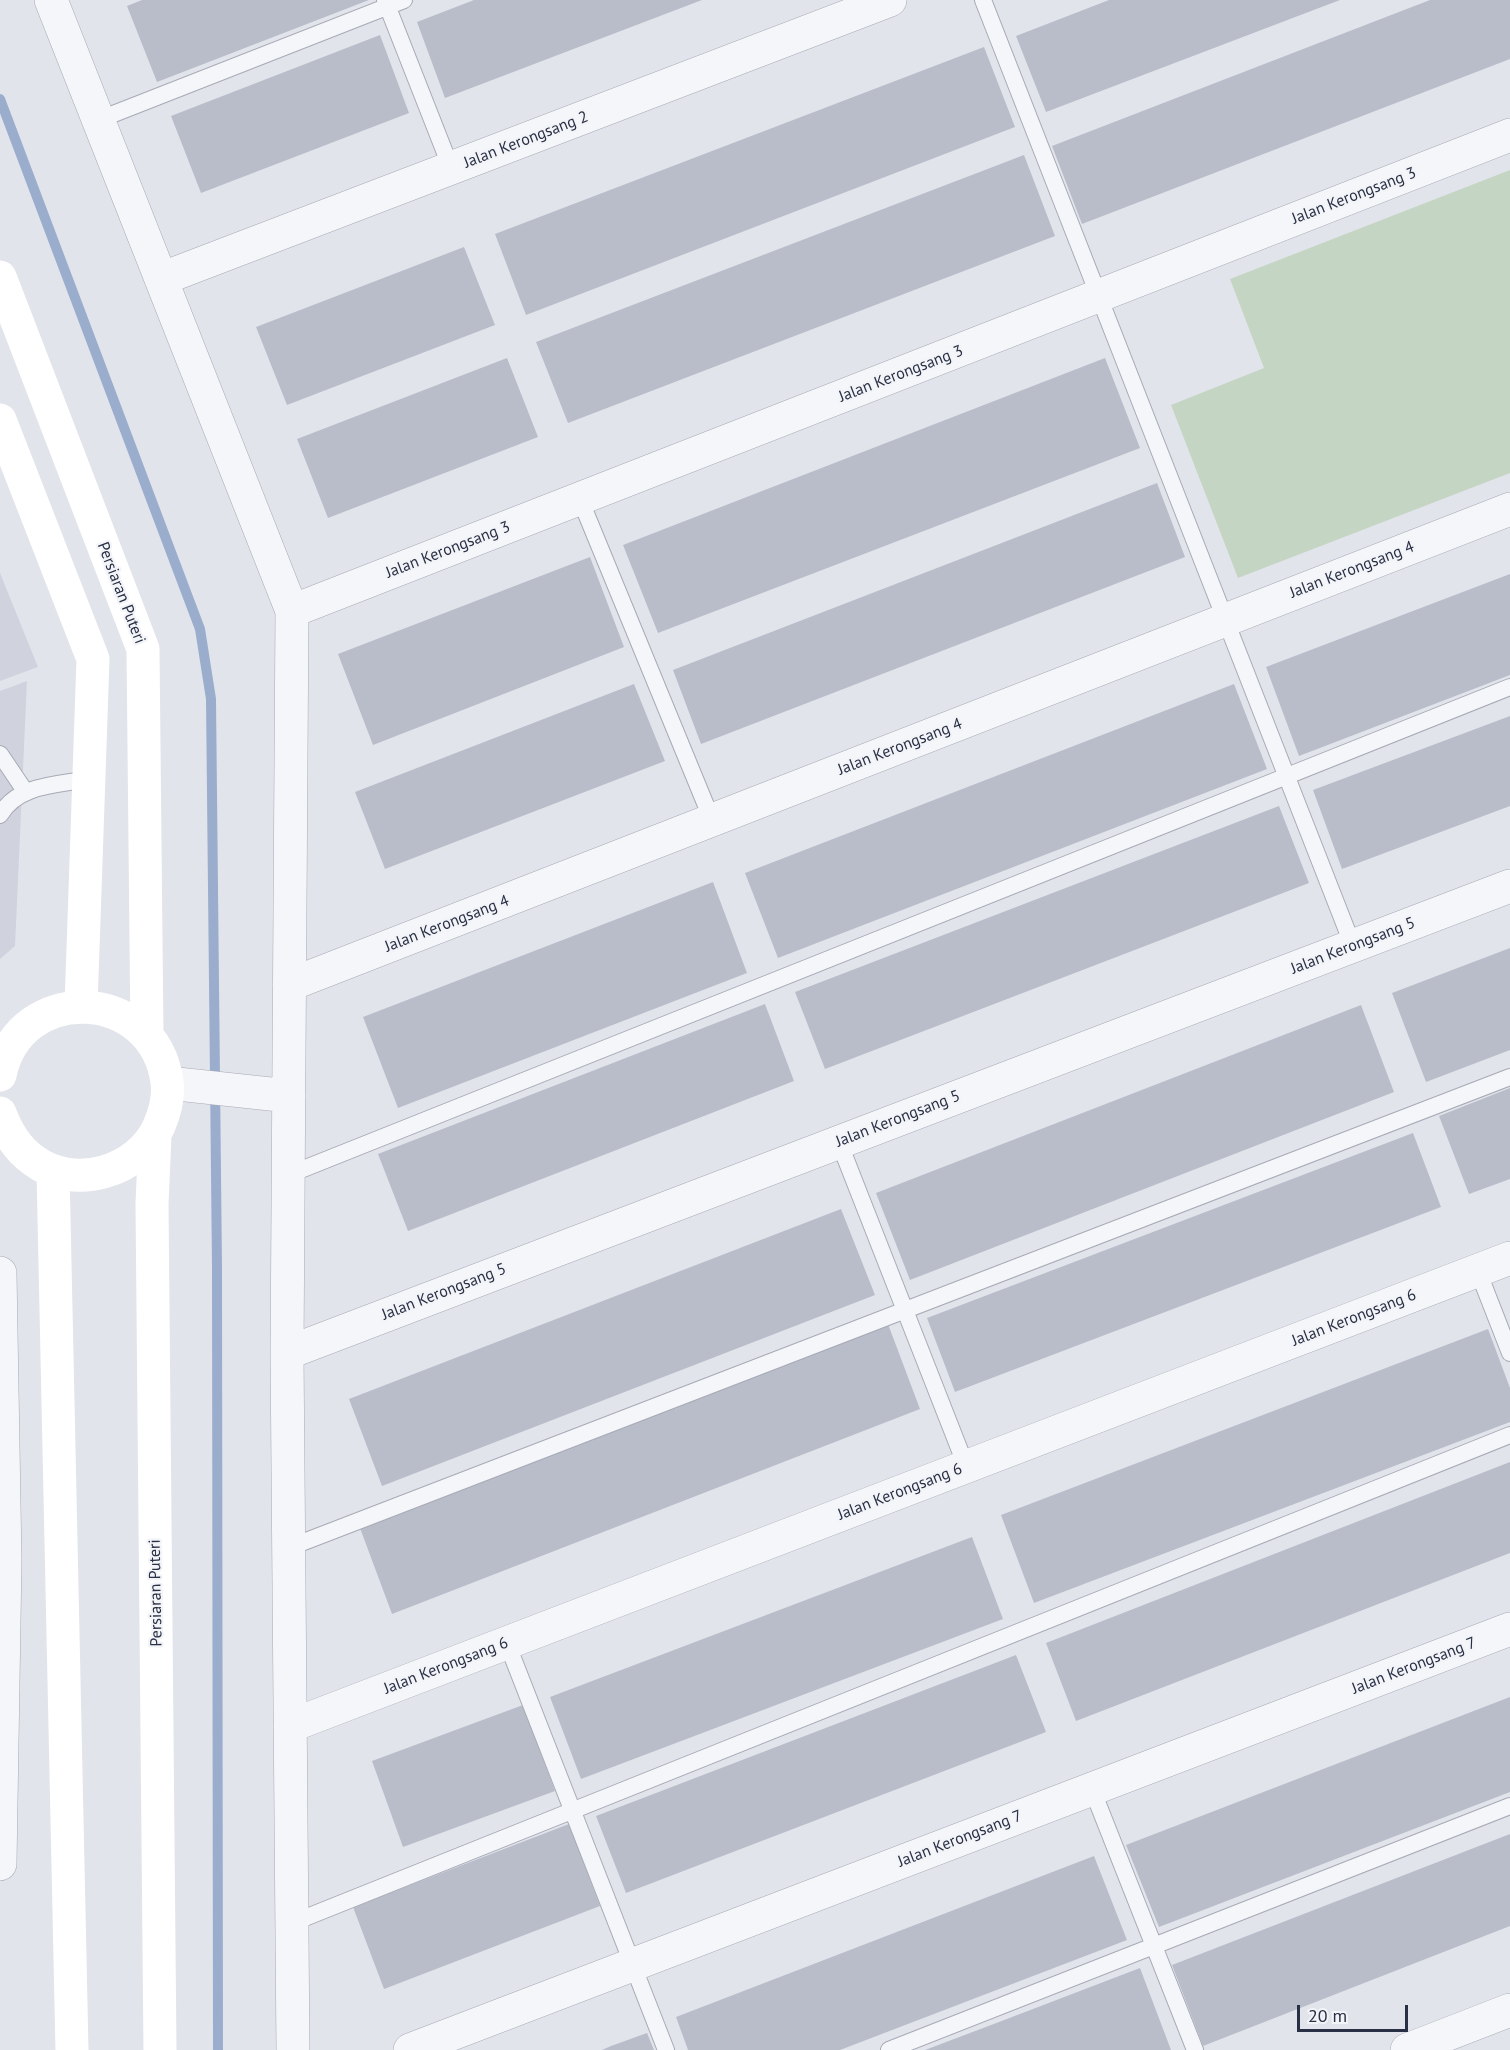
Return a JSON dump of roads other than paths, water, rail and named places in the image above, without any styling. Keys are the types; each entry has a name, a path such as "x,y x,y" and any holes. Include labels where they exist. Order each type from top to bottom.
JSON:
{"street":[{"path":"51,0 292,611 287,1353 293,2050"},
{"name":"Jalan Kerongsang 2","path":"161,279 890,0"},
{"name":"Jalan Kerongsang 3","path":"292,611 1510,135"},
{"name":"Persiaran Puteri","path":"0,277 143,649 147,1036"},
{"path":"0,420 93,659 81,1006"},
{"name":"Jalan Kerongsang 4","path":"289,985 1510,508"},
{"name":"Jalan Kerongsang 5","path":"287,1353 1510,886"},
{"path":"0,1075 3,1062 15,1040 33,1022 56,1011 81,1006 106,1009 129,1020 147,1036 161,1058 168,1083 166,1111 155,1136 135,1158 110,1172 81,1176 53,1171 34,1161 18,1147 6,1129 0,1113"},
{"path":"168,1083 289,1096"},
{"name":"Persiaran Puteri","path":"155,1136 152,1216 160,2050"},
{"path":"53,1171 72,2050"},
{"name":"Jalan Kerongsang 6","path":"290,1726 1510,1258"},
{"path":"0,1273 2,1561 0,1864"},
{"name":"Jalan Kerongsang 7","path":"410,2050 1510,1629"},
{"path":"1407,2050 1510,2010"}],"lane":[{"path":"98,120 386,3 404,0"},
{"path":"983,0 1353,946"},
{"path":"386,3 451,168"},
{"path":"580,499 712,820"},
{"path":"288,1176 1510,687"},
{"path":"0,754 25,791"},
{"path":"0,815 15,797 25,791 89,779"},
{"path":"288,1548 1510,1077"},
{"path":"839,1142 966,1466"},
{"path":"1478,1271 1510,1353"},
{"path":"292,1923 1510,1435"},
{"path":"507,1643 666,2050"},
{"path":"1092,1789 1195,2050"},
{"path":"889,2050 1510,1806"}],"waterway":[{"path":"0,99 200,629 211,699 217,1268 218,2050"}]}
